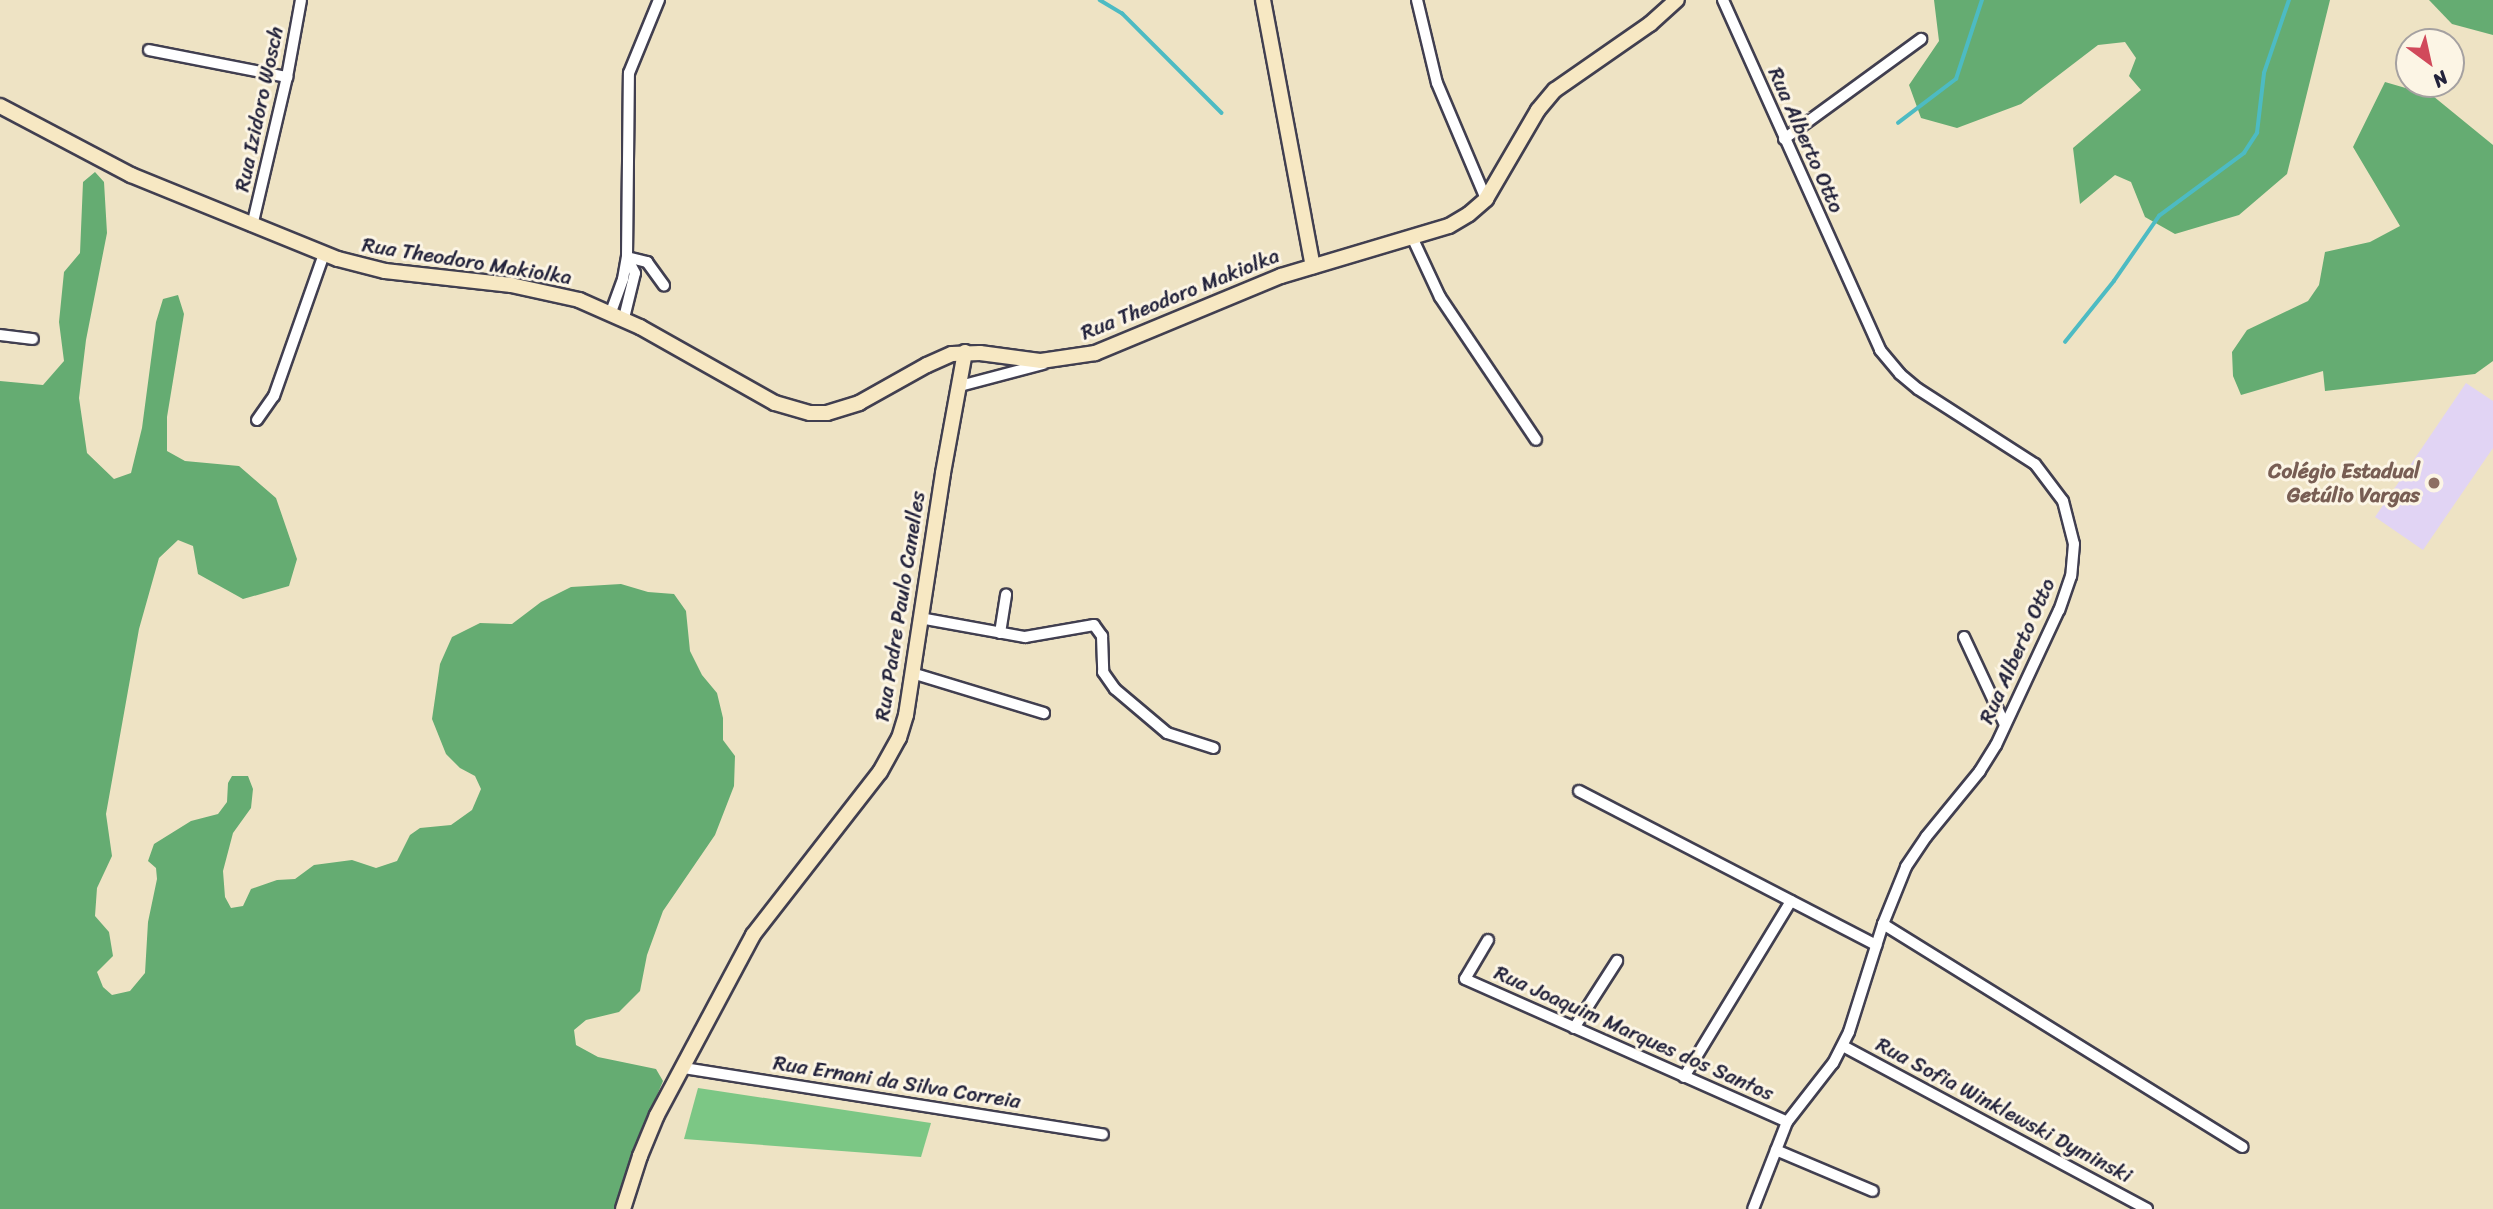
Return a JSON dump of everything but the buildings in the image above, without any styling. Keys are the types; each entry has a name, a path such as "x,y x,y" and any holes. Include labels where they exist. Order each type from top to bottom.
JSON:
{"main road":[{"path":"1263,0 1313,266"},
{"name":"Rua Theodoro Makiolka","path":"0,107 131,175 324,254 385,271 535,289 617,315 775,403 810,413 835,411 859,403 938,359 965,352 1057,360 1106,349 1246,289 1460,220 1486,199 1538,110 1555,90 1650,24 1677,0"},
{"name":"Rua Padre Paulo Canelles","path":"623,1209 648,1135 763,919 894,750 903,726 965,352"}],"street":[{"name":"Rua Izidoro Wosch","path":"252,226 287,77 301,0"},
{"path":"617,315 635,273 627,257 629,73 659,0"},
{"path":"1417,0 1437,83 1486,199"},
{"name":"Rua Alberto Otto","path":"1723,0 1872,334 1889,363 1927,395 2035,464 2054,486 2069,514 2074,544 2071,576 2059,610 2005,725 1979,771 1915,852 1898,883 1843,1046 1787,1122 1753,1209"},
{"path":"1784,139 1921,39"},
{"path":"149,50 287,77"},
{"path":"1412,237 1440,297 1536,440"},
{"path":"257,420 274,396 324,254"},
{"path":"627,257 647,262 664,285"},
{"path":"0,335 33,340"},
{"path":"960,386 1057,360"},
{"path":"1000,633 1006,594"},
{"path":"920,618 1034,637 1080,625 1094,625 1104,643 1103,672 1115,689 1167,733 1214,748"},
{"path":"1964,637 2005,725"},
{"path":"912,673 1044,713"},
{"path":"1579,791 1876,945"},
{"path":"1684,1077 1791,901"},
{"path":"1882,924 2244,1147"},
{"name":"Rua Joaquim Marques dos Santos","path":"1488,940 1465,979 1787,1122"},
{"path":"1574,1028 1617,961"},
{"name":"Rua Sofia Winklewski Dyminski","path":"1843,1046 2147,1209"},
{"name":"Rua Ernani da Silva Correia","path":"684,1068 1103,1134"},
{"path":"1776,1150 1873,1191"}],"shaded area":[{"name":"Colégio Estadual Getúlio Vargas","path":"2466,383 2493,401 2493,448 2423,550 2375,517"}],"green space":[{"path":"1934,0 2330,0 2287,174 2239,215 2175,234 2145,217 2131,182 2115,175 2080,204 2073,148 2141,90 2129,76 2136,58 2125,42 2098,45 2021,104 1957,128 1921,118 1909,85 1939,41"},
{"path":"2429,0 2493,0 2493,35 2452,24"},
{"path":"2385,82 2395,85 2395,98 2435,98 2493,145 2493,361 2475,374 2325,391 2323,371 2241,395 2233,376 2232,352 2247,330 2308,301 2319,285 2325,252 2370,242 2400,226 2353,147"},
{"path":"95,172 104,182 107,233 86,340 79,398 87,453 114,479 131,473 142,428 156,322 163,299 178,295 184,314 167,417 167,451 185,461 239,466 276,498 297,559 289,586 243,599 198,574 193,546 178,540 159,558 139,629 106,814 112,856 97,888 95,916 109,932 113,956 97,972 103,987 112,995 130,991 145,973 148,922 157,879 156,868 148,861 154,844 191,821 218,814 227,802 228,783 232,776 248,776 253,789 251,808 233,833 223,871 225,897 231,908 243,906 251,889 277,880 295,879 314,865 352,860 376,868 397,861 410,835 420,828 451,825 472,810 481,789 475,776 460,768 446,754 432,719 440,664 452,637 480,623 512,624 541,602 571,587 621,584 648,592 674,594 686,611 690,651 702,675 717,693 723,718 723,740 735,756 734,786 715,835 663,911 647,955 640,991 619,1012 586,1020 574,1030 576,1045 598,1057 656,1069 663,1081 631,1158 618,1209 0,1209 0,381 43,385 64,361 59,322 64,272 80,253 83,182"},
{"path":"698,1088 931,1123 921,1157 684,1139"}],"waterway":[{"path":"1100,0 1122,13 1222,113"},
{"path":"1898,123 1956,79 1982,0"},
{"path":"2065,342 2114,281 2159,216 2244,153 2257,133 2264,73 2289,0"}],"place":[{"name":"Colégio Estadual Getúlio Vargas","path":"2434,483"}]}
